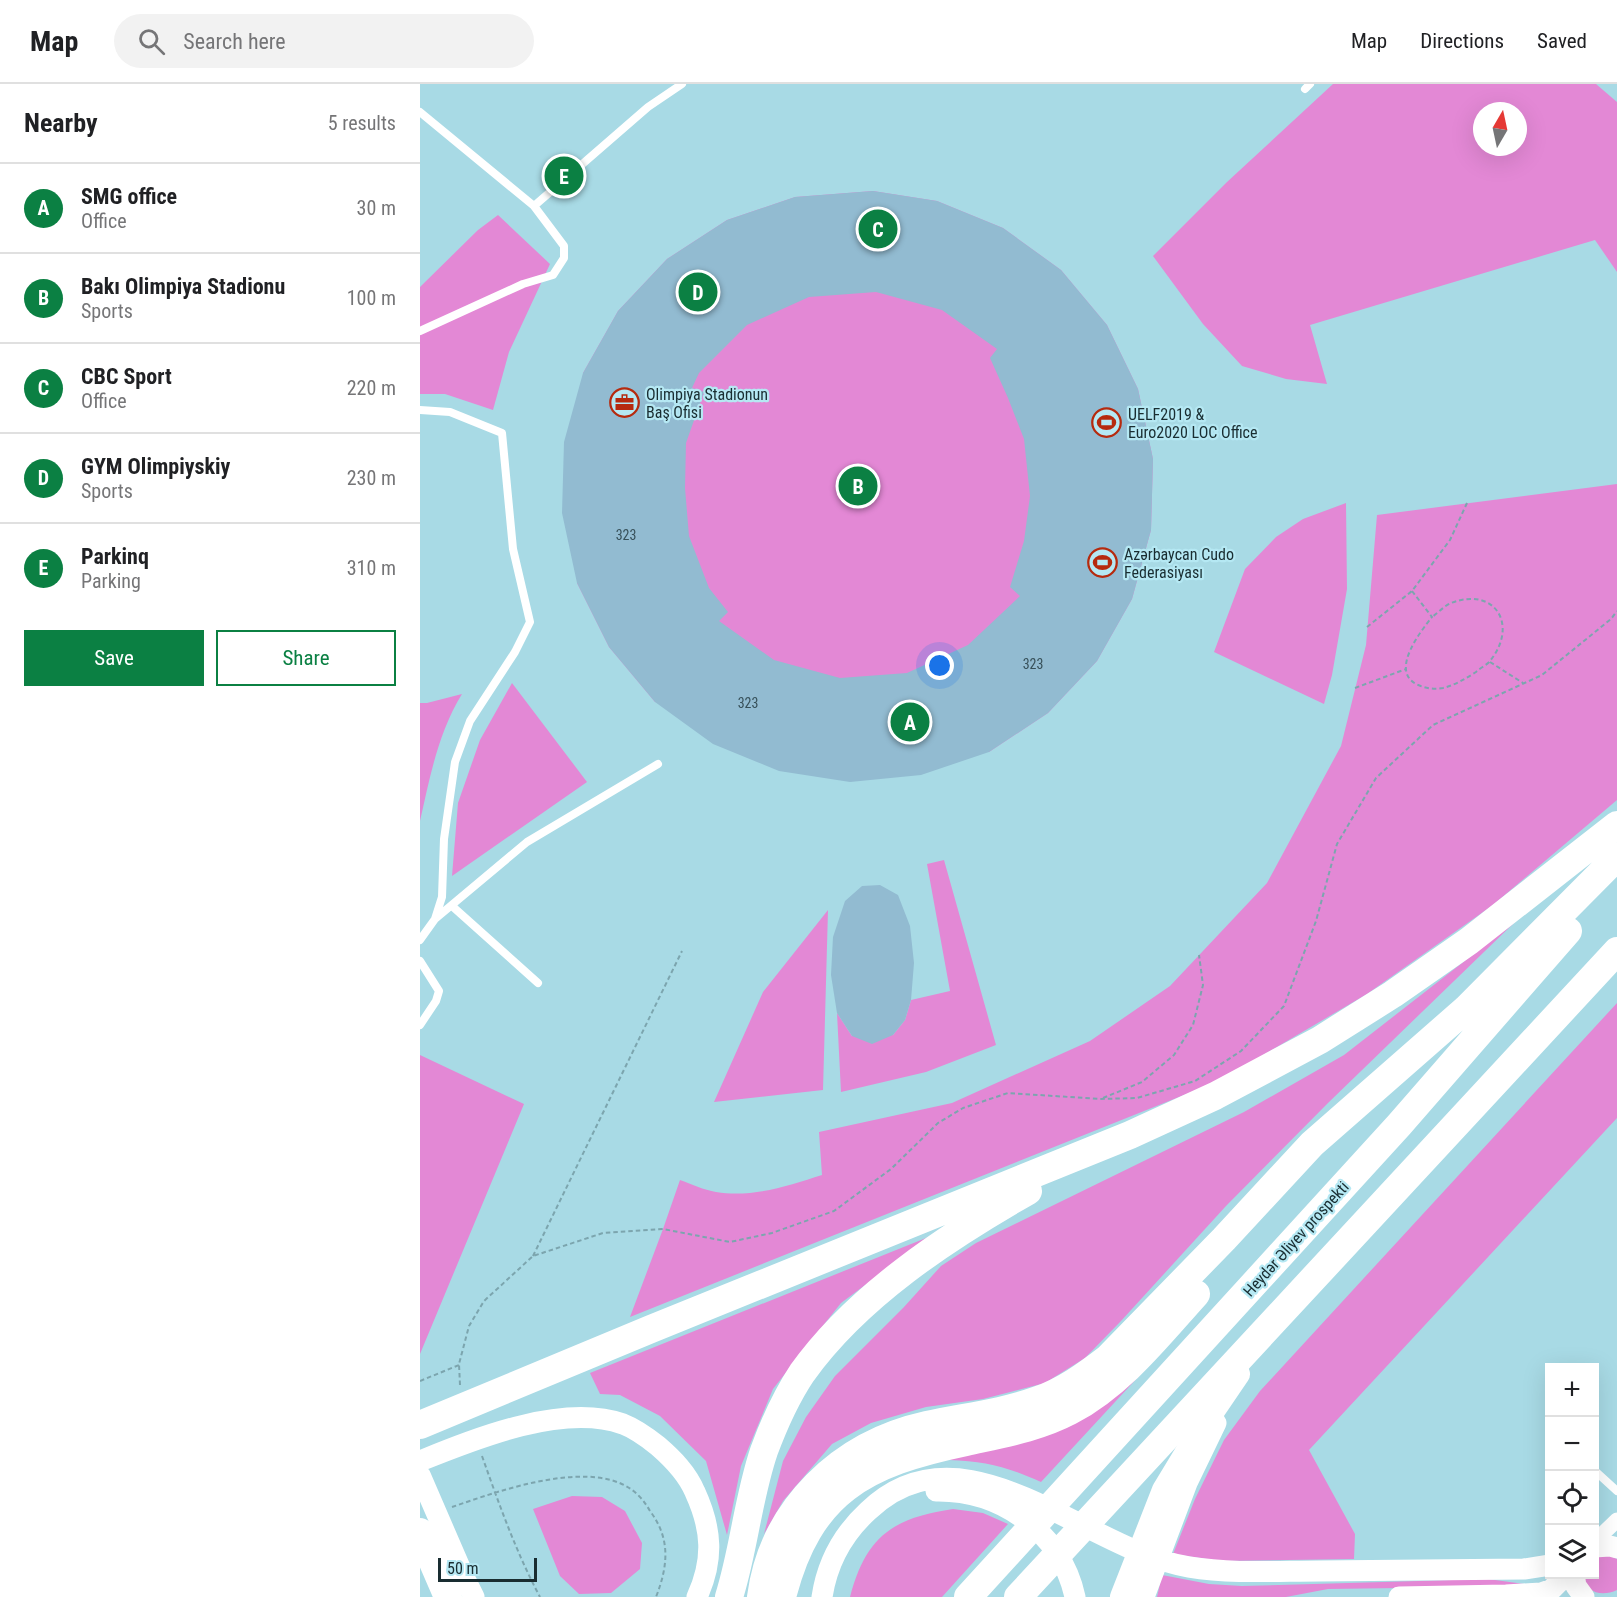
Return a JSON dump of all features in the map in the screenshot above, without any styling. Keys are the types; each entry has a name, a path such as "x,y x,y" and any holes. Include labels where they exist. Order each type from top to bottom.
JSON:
{"highway":[{"path":"420,1425 1130,1135 1215,1096 1320,1040 1393,994 1469,941 1617,825"},
{"path":"782,1597 798,1546 809,1528 823,1509 862,1476 913,1455 1046,1422 1092,1398 1116,1379 1326,1152 1617,857"},
{"name":"Heydər Əliyev prospekti","path":"968,1597 1391,1134 1617,875"},
{"path":"1018,1597 1617,951"},
{"path":"761,1597 771,1552 781,1530 809,1490 836,1466 866,1446 888,1437 926,1425 1013,1408 1039,1400 1066,1388 1088,1373 1108,1358 1312,1144 1466,1009"},
{"path":"729,1597 751,1495 764,1451 781,1408 802,1373 833,1336 868,1302 958,1233 1130,1135"},
{"path":"420,1532 448,1597"}],"main road":[{"path":"1122,1597 1157,1505 1179,1463 1229,1387 1292,1302"},
{"path":"1144,1597 1170,1524 1217,1422 1292,1302"},
{"path":"420,1461 459,1445 533,1423 560,1419 598,1419 624,1425 647,1437 670,1456 690,1480 705,1514 710,1549 705,1580 697,1597"},
{"path":"420,1475 474,1597"},
{"path":"822,1597 828,1572 843,1540 875,1503 901,1487 934,1478 953,1477 995,1485 1127,1548 1189,1567 1255,1571 1505,1569 1545,1565"},
{"path":"862,1516 901,1497 922,1492 951,1491 975,1495 1001,1504 1022,1516 1039,1530 1051,1545 1066,1568 1075,1597"},
{"path":"1599,1547 1617,1548"},
{"path":"1066,1568 1068,1597"},
{"path":"1399,1597 1506,1596 1541,1593 1552,1589 1563,1579"},
{"path":"1575,1579 1576,1587 1584,1597"}],"street":[{"path":"1599,1537 1617,1520"}],"lane":[{"path":"534,206 648,107 682,84"},
{"path":"420,112 534,206 564,246 564,258 553,275 514,288 420,331"},
{"path":"420,410 450,411 502,433 513,549 530,622 515,652 470,721 455,762 444,838 442,897 435,919"},
{"path":"420,940 435,919 527,842 657,764"},
{"path":"452,906 538,983"},
{"path":"420,961 439,991 436,1001 420,1025"},
{"path":"1595,1471 1617,1491"}],"path":[{"path":"1367,627 1412,591 1450,540 1467,503"},
{"path":"1412,591 1432,617"},
{"path":"1473,599 1491,603 1504,624 1500,643 1490,662 1462,681 1442,688 1424,688 1413,682 1407,669 1408,655 1416,636 1432,617 1450,603 1473,599"},
{"path":"533,1256 603,1233 663,1229 730,1242 772,1233 834,1211 891,1169 938,1123 963,1108 1008,1094 1100,1099 1137,1098 1196,1081 1240,1051 1284,1006 1316,921 1336,844 1376,778 1433,725 1542,675 1611,619 1617,611"},
{"path":"1490,662 1524,684"},
{"path":"1355,688 1407,669"},
{"path":"460,1393 459,1364 469,1326 484,1301 533,1256 682,951"},
{"path":"1100,1099 1143,1082 1174,1055 1193,1025 1203,985 1199,956"},
{"path":"420,1381 459,1364"},
{"path":"482,1456 505,1520 540,1597"},
{"path":"453,1507 555,1478 580,1476 601,1478 622,1484 639,1495 658,1522 666,1549 664,1575 656,1597"}],"shaded area":[{"path":"1333,84 1596,84 1617,102 1617,272 1595,240 1310,325 1327,384 1286,379 1242,366 1203,324 1153,256 1227,182"},
{"path":"873,191 937,201 1003,228 1061,270 1107,325 1138,389 1153,459 1151,530 1132,599 1097,661 1048,713 989,752 655,702 609,647 577,583 583,373 618,311 667,259 727,220 795,197"},
{"path":"498,215 550,264 509,352 493,410 445,394 420,394 420,287 478,230"},
{"path":"1617,484 1617,800 1493,905 1367,994 1219,1081 630,1317 680,1180 711,1191 743,1193 783,1187 822,1175 819,1132 952,1103 1090,1041 1170,986 1267,883 1341,746 1366,645 1377,515"},
{"path":"1346,503 1347,589 1332,675 1324,704 1214,652 1245,569 1276,537 1303,519"},
{"path":"512,683 587,782 452,876 458,803 480,740"},
{"path":"462,694 441,740 420,821 420,703"},
{"path":"944,860 996,1045 926,1072 841,1092 837,1013 852,1036 893,1035 905,1020 911,1000 950,991 927,864"},
{"path":"828,910 823,1090 714,1102 763,992"},
{"path":"1516,921 1328,1103 1226,1206 1085,1358 1045,1383 983,1399 926,1407 871,1423 832,1444 783,1501 764,1534 783,1461 806,1417 835,1376 904,1307 941,1266 976,1243 1244,1112 1344,1055"},
{"path":"1617,1003 1617,1118 1309,1450 1355,1534 1354,1559 1220,1561 1173,1554 1195,1499 1224,1440 1260,1391"},
{"path":"420,1055 524,1104 420,1354"},
{"path":"931,1236 841,1303 773,1389 741,1466 727,1535 706,1461 660,1416 620,1395 600,1394 590,1373"},
{"path":"1164,1349 1041,1482 996,1466 949,1460"},
{"path":"572,1496 602,1497 625,1511 642,1543 640,1569 611,1593 579,1594 560,1576 533,1509"},
{"path":"953,1509 983,1513 1008,1524 942,1597 850,1597 864,1559 885,1534 914,1518"},
{"path":"1607,1554 1617,1559 1617,1590 1606,1593 1595,1592 1584,1581 1584,1579 1599,1579 1599,1555"},
{"path":"1162,1575 1209,1584 1242,1586 1488,1579 1538,1586 1328,1589 1286,1597 1157,1597"}],"building":[{"path":"873,191 937,201 1003,228 1061,270 1107,325 1138,389 1153,459 1151,530 1132,599 1097,661 1048,713 989,752 921,775 850,782 779,771 713,744 655,702 609,647 577,583 562,513 564,442 583,373 618,311 667,259 727,220 795,197","holes":["876,292 942,310 997,349 990,358 1024,439 1030,496 1024,541 1010,587 1020,596 968,645 907,673 840,678 774,660 719,621 728,612 709,588 689,536 685,488 686,443 704,392 692,388 699,373 747,325 809,297"]},
{"path":"880,885 898,895 910,926 914,963 911,1000 905,1020 893,1035 872,1044 852,1036 837,1013 831,975 833,937 845,901 862,886"}],"place":[{"name":"Parkinq","path":"564,176"},
{"name":"CBC Sport","path":"878,229"},
{"name":"GYM Olimpiyskiy","path":"698,292"},
{"name":"Olimpiya Stadionun Baş Ofisi","path":"625,403"},
{"name":"UELF2019 & Euro2020 LOC Office","path":"1107,423"},
{"name":"Bakı Olimpiya Stadionu","path":"858,486"},
{"name":"Azərbaycan Cudo Federasiyası","path":"1103,563"},
{"name":"SMG office","path":"910,722"}]}
